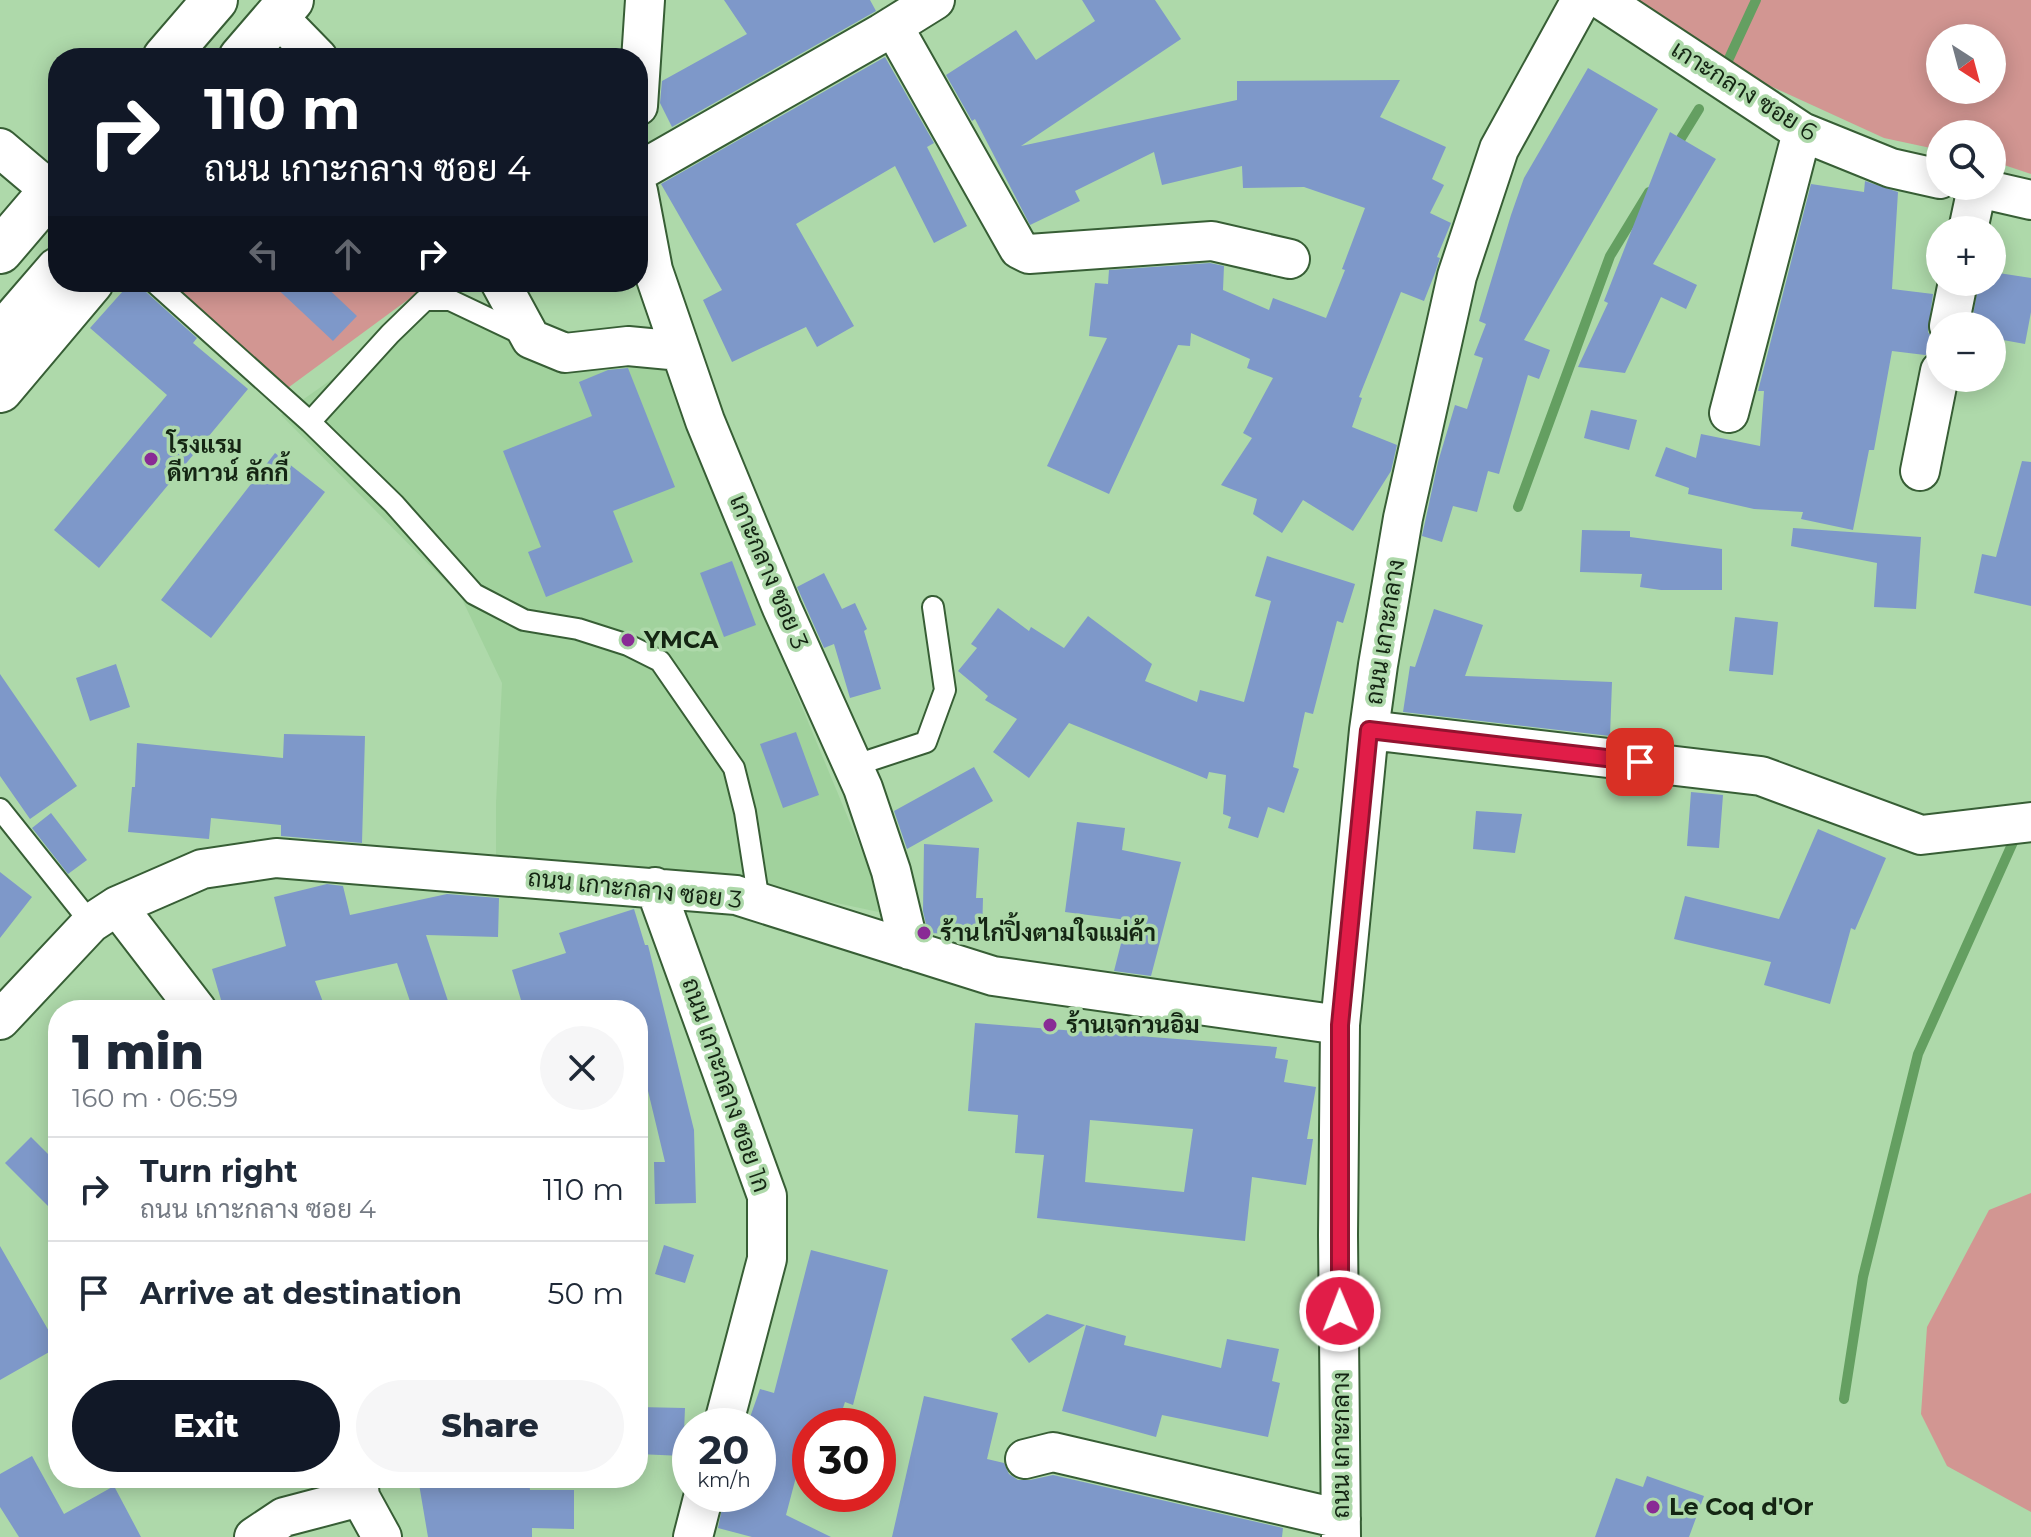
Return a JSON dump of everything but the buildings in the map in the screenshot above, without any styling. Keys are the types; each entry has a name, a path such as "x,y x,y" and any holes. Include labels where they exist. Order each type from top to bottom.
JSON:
{"main road":[{"path":"174,48 215,0"},
{"path":"250,48 284,8"},
{"path":"0,251 34,209"},
{"path":"0,337 48,282"},
{"path":"0,390 83,292"}],"street":[{"path":"642,48 645,0"},
{"path":"648,166 935,0"},
{"name":"ถนน เกาะกลาง","path":"1341,1528 1338,1235 1340,1025 1369,730 1403,518 1457,276 1499,149 1581,0"},
{"name":"เกาะกลาง ซอย 6","path":"1602,0 1802,132 1891,168 1926,176"},
{"path":"284,8 311,48"},
{"path":"893,26 1019,249 1029,254 1212,241 1290,259"},
{"path":"1729,413 1802,132"},
{"path":"0,148 34,209"},
{"path":"2006,194 2031,200"},
{"name":"เกาะกลาง ซอย 3","path":"648,244 653,270 705,421 782,608 853,766 891,871 910,950"},
{"path":"505,292 531,339 565,353 628,346 681,351"},
{"path":"1920,471 1936,392"},
{"path":"1369,730 1761,776 1921,835 2025,822"},
{"name":"ถนน เกาะกลาง ซอย 3","path":"104,914 202,869 276,858 655,887 736,895 993,976 1340,1025"},
{"name":"ถนน เกาะกลาง ซอย 1ก","path":"655,887 767,1196 767,1259 728,1408"},
{"path":"0,1020 104,914 187,1000"},
{"path":"1025,1459 1053,1452 1341,1528"},
{"path":"254,1537 284,1517 356,1488"},
{"path":"359,1488 382,1537"},
{"path":"693,1537 699,1512"}],"lane":[{"path":"165,292 310,422 394,504 474,594 524,620 578,629 628,645 660,661 734,768 745,812 759,902"},
{"path":"310,422 425,300 450,300 531,339"},
{"path":"853,766 926,742 945,690 933,607"},
{"path":"0,809 104,914"}],"shaded area":[{"path":"1637,0 2031,0 2031,174 2006,166 2006,120 1926,120 1926,147 1884,138 1746,75 1635,4"},
{"path":"173,292 418,292 285,390"},
{"name":"YMCA","path":"431,292 445,292 546,361 666,365 700,462 888,914 799,895 496,858 502,683 461,597 281,415 358,361 394,319"},
{"path":"2031,1193 2031,1512 1947,1466 1921,1414 1927,1327 1989,1210"}],"waterway":[{"path":"1725,67 1756,0"},
{"path":"1675,148 1699,109"},
{"path":"1518,507 1610,256 1649,192"},
{"path":"1844,1399 1863,1277 1918,1054 2018,831"}],"place":[{"name":"โรงแรม ดีทาวน์ ลักกี้","path":"151,459"},
{"name":"YMCA","path":"628,640"},
{"name":"ร้านไก่ปิ้งตามใจแม่ค้า","path":"924,933"},
{"name":"ร้านเจกวนอิม","path":"1050,1025"},
{"name":"Le Coq d'Or","path":"1653,1507"}],"route":[{"path":"1340,1311 1340,1025 1369,730 1640,762"}]}
